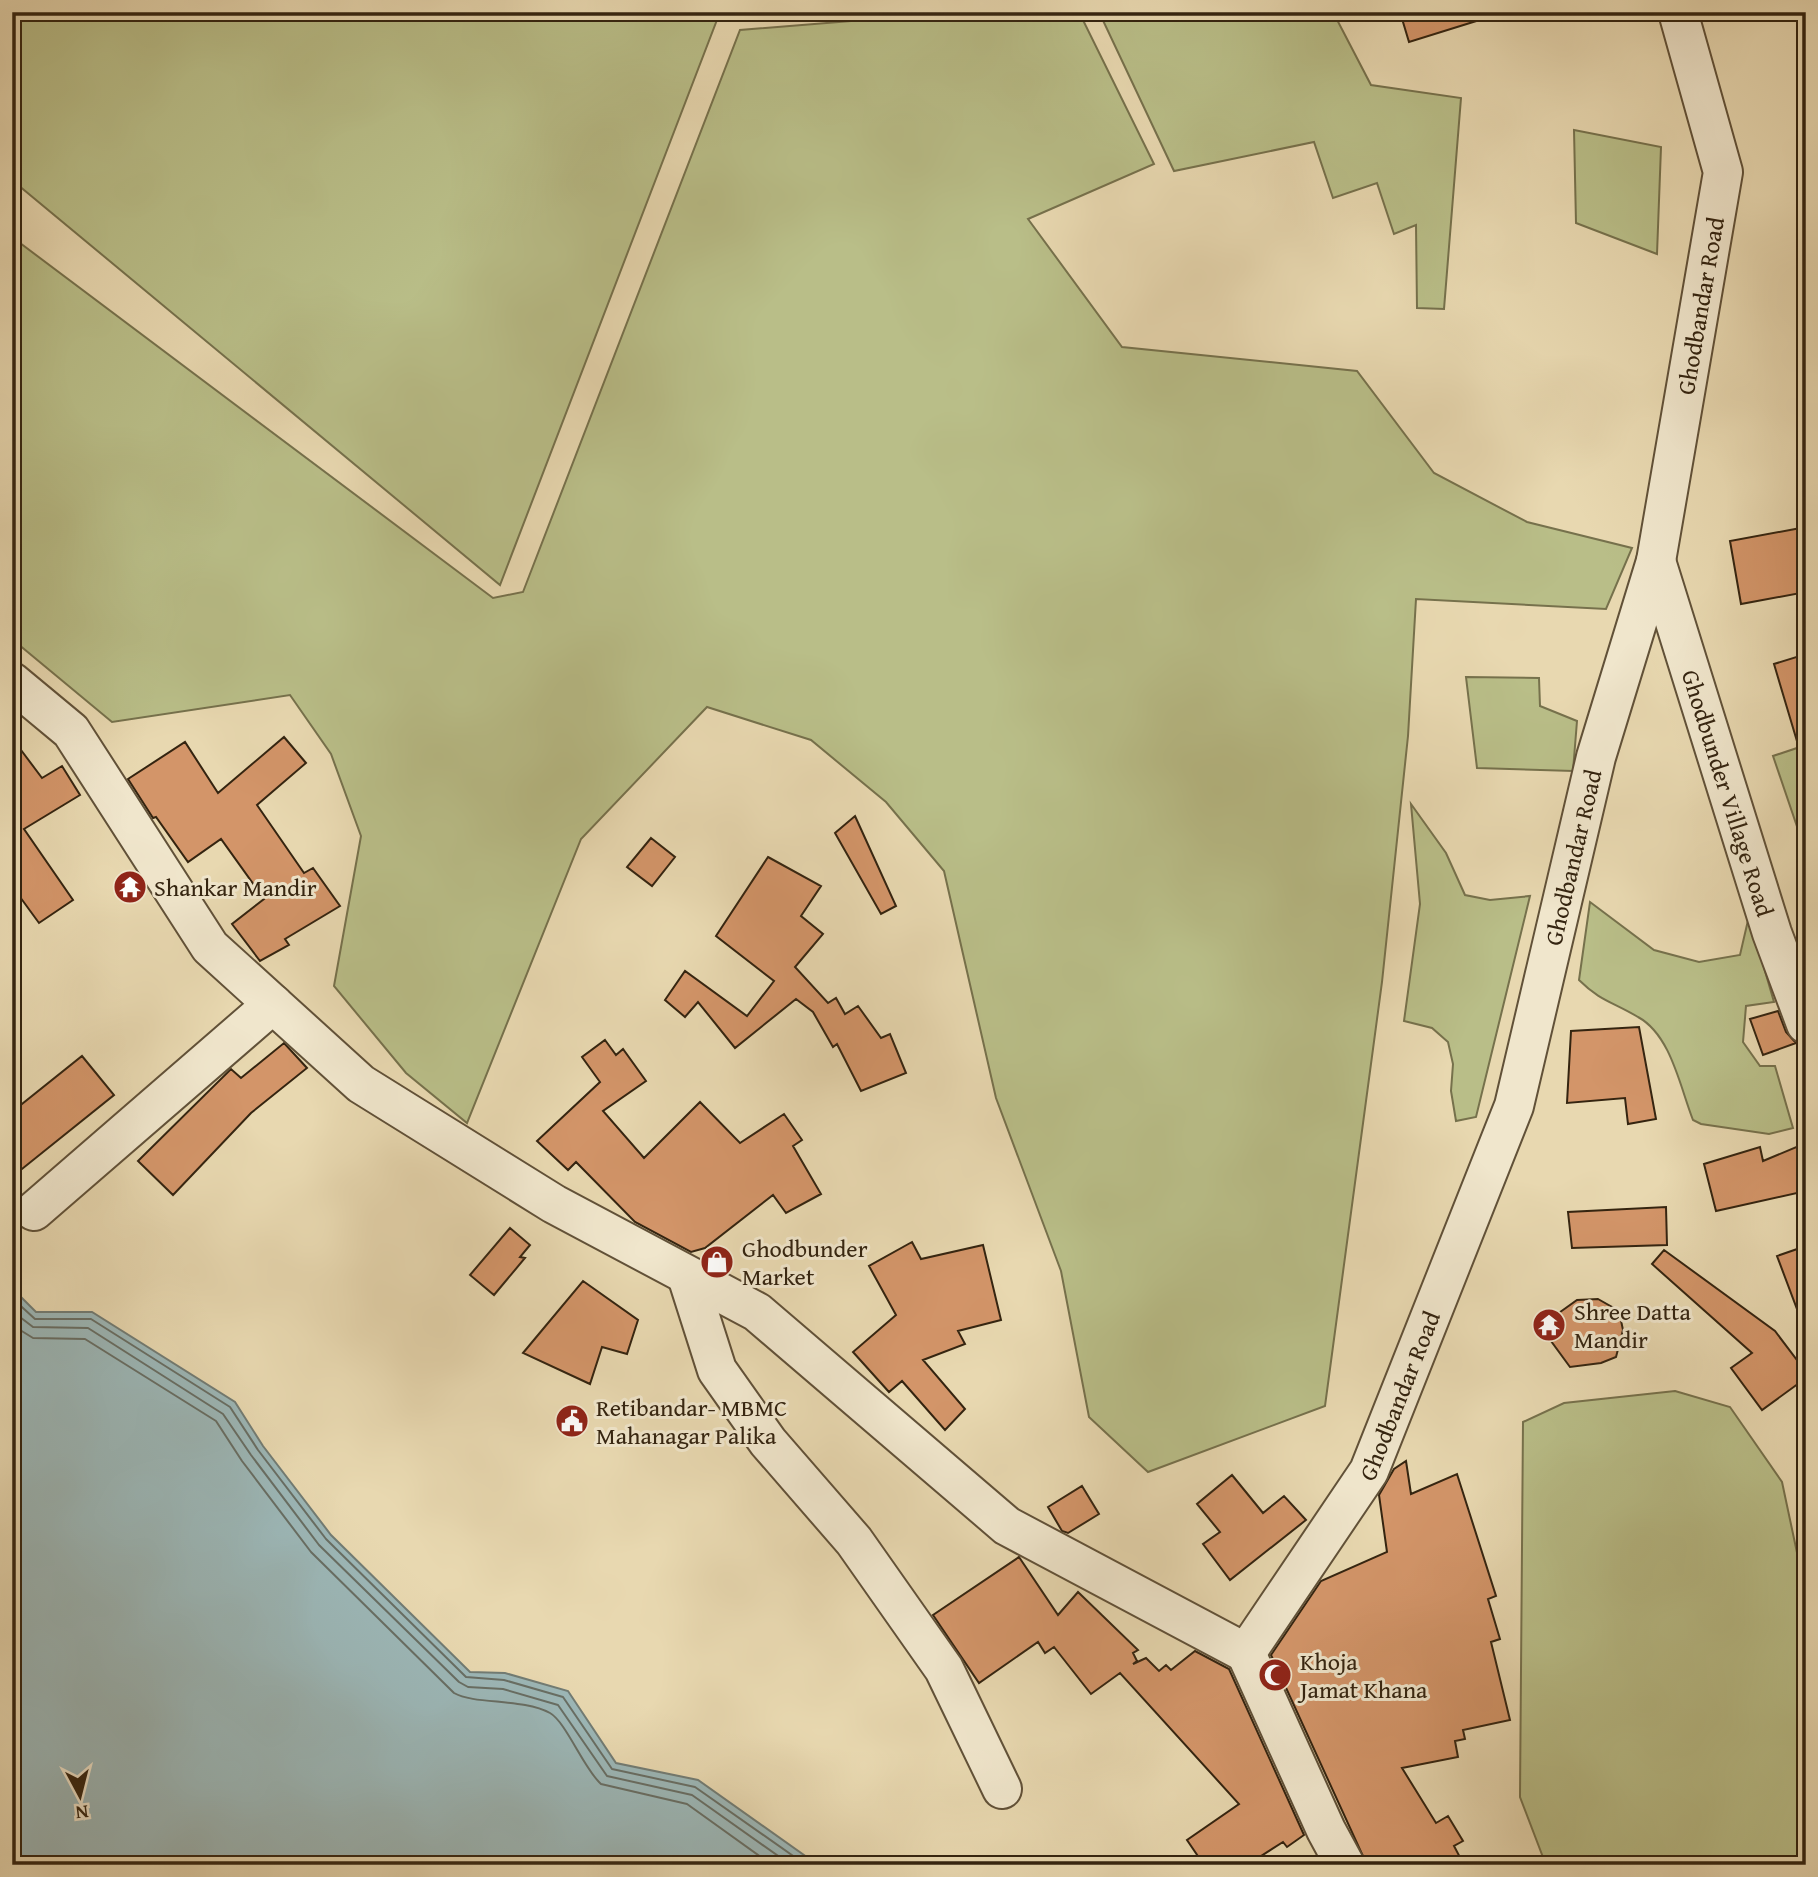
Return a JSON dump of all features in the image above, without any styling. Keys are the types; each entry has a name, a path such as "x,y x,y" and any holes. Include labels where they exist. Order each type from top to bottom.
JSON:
{"street":[{"name":"Ghodbandar Road","path":"1246,1653 1368,1471 1514,1105 1596,757 1656,561 1723,173 1678,12"},
{"name":"Ghodbunder Village Road","path":"1656,561 1772,933 1806,1024"},
{"path":"15,687 71,731 210,947 360,1084 554,1204 757,1312 1007,1526 1246,1653 1326,1830 1345,1865"},
{"path":"34,1210 273,1004"},
{"path":"687,1276 717,1370 768,1442 854,1541 944,1670 1002,1789"}],"green space":[{"path":"12,12 720,12 500,585 12,180"},
{"path":"962,12 1079,12 1154,164 1028,219 1122,347 1357,371 1434,473 1527,522 1632,548 1606,609 1416,599 1408,736 1382,982 1325,1406 1148,1472 1089,1417 1061,1271 996,1098 944,871 886,802 811,740 707,707 581,839 467,1123 406,1073 334,986 361,836 331,754 290,695 112,722 12,639 12,237 493,598 523,592 740,30"},
{"path":"1099,12 1333,12 1371,85 1461,98 1444,309 1417,308 1416,225 1394,234 1377,183 1333,198 1314,142 1174,171"},
{"path":"1574,130 1661,147 1657,254 1576,223"},
{"path":"1466,677 1539,678 1540,706 1577,721 1573,771 1477,768"},
{"path":"1806,745 1806,853 1773,756"},
{"path":"1411,804 1446,853 1465,895 1490,900 1530,896 1476,1117 1456,1121 1451,1091 1453,1064 1448,1042 1432,1028 1404,1021 1420,904"},
{"path":"1590,902 1654,950 1699,962 1740,955 1749,916 1774,1002 1746,1006 1743,1042 1760,1066 1775,1066 1793,1128 1769,1134 1701,1124 1693,1120 1673,1063 1659,1036 1638,1017 1600,997 1579,980"},
{"path":"1675,1391 1730,1407 1782,1482 1806,1595 1806,1865 1546,1865 1520,1797 1523,1422 1564,1403"}],"water":[{"path":"12,1288 36,1312 92,1312 235,1402 263,1446 331,1535 470,1672 505,1673 568,1691 616,1763 698,1780 818,1865 12,1865"}],"building":[{"path":"1400,12 1485,12 1486,18 1409,42"},
{"path":"1806,527 1806,592 1741,604 1730,541"},
{"path":"1806,654 1806,747 1799,748 1774,664"},
{"path":"284,737 306,763 257,805 304,873 313,868 340,906 285,939 289,945 260,961 232,924 264,899 221,839 188,862 156,817 153,818 128,779 185,742 218,793"},
{"path":"12,738 42,778 62,766 80,795 24,829 73,900 39,923 12,886"},
{"path":"855,816 896,906 881,914 835,833"},
{"path":"651,838 675,857 652,886 627,867"},
{"path":"768,857 821,886 801,916 823,934 795,967 828,1003 836,998 845,1014 858,1006 881,1038 890,1034 906,1073 861,1091 837,1044 833,1047 813,1012 796,999 735,1048 698,1002 685,1017 665,1000 685,971 747,1016 774,981 716,936"},
{"path":"1778,1011 1786,1032 1796,1043 1763,1055 1750,1019"},
{"path":"1639,1027 1656,1119 1628,1124 1625,1098 1567,1103 1571,1031"},
{"path":"605,1040 616,1055 623,1049 646,1081 603,1111 644,1158 700,1102 740,1143 784,1114 802,1140 793,1146 821,1194 786,1213 773,1195 705,1248 691,1252 635,1222 576,1162 568,1170 537,1141 600,1082 582,1057"},
{"path":"284,1043 307,1068 251,1113 173,1195 138,1161 231,1069 241,1078"},
{"path":"82,1056 114,1095 12,1177 12,1112"},
{"path":"1806,1143 1806,1191 1716,1211 1704,1164 1760,1147 1763,1161"},
{"path":"1666,1207 1667,1245 1572,1248 1568,1212"},
{"path":"510,1228 530,1245 520,1257 525,1258 494,1295 470,1275"},
{"path":"912,1242 921,1259 983,1245 1001,1320 958,1331 965,1344 923,1360 965,1409 945,1430 902,1381 889,1392 853,1352 896,1315 869,1266"},
{"path":"1806,1246 1806,1324 1803,1325 1777,1256"},
{"path":"1664,1250 1775,1331 1806,1372 1806,1378 1762,1410 1731,1368 1752,1353 1652,1264"},
{"path":"583,1281 638,1320 627,1354 602,1347 590,1384 523,1353"},
{"path":"1598,1299 1619,1311 1623,1330 1616,1357 1601,1363 1570,1367 1551,1341 1556,1315 1577,1300"},
{"path":"1406,1461 1411,1494 1457,1474 1496,1596 1488,1599 1500,1639 1491,1642 1510,1720 1463,1730 1465,1739 1455,1741 1458,1757 1402,1768 1436,1823 1448,1816 1463,1841 1454,1846 1464,1865 1367,1865 1271,1655 1321,1581 1387,1552 1379,1495 1394,1469"},
{"path":"1232,1475 1263,1513 1284,1496 1306,1520 1230,1580 1203,1544 1220,1532 1197,1504"},
{"path":"1082,1486 1099,1514 1068,1533 1062,1531 1048,1507"},
{"path":"1019,1557 1058,1615 1078,1592 1138,1650 1133,1653 1137,1661 1133,1664 1146,1658 1159,1671 1166,1665 1171,1670 1195,1651 1229,1669 1304,1835 1287,1847 1283,1842 1247,1865 1204,1865 1187,1840 1239,1804 1120,1673 1091,1694 1054,1647 1045,1653 1038,1642 979,1683 933,1615"}],"place":[{"name":"Shankar Mandir","path":"130,887"},
{"name":"Ghodbunder Market","path":"717,1262"},
{"name":"Shree Datta Mandir","path":"1549,1325"},
{"name":"Retibandar- MBMC Mahanagar Palika","path":"572,1421"},
{"name":"Khoja Jamat Khana","path":"1275,1675"}]}
